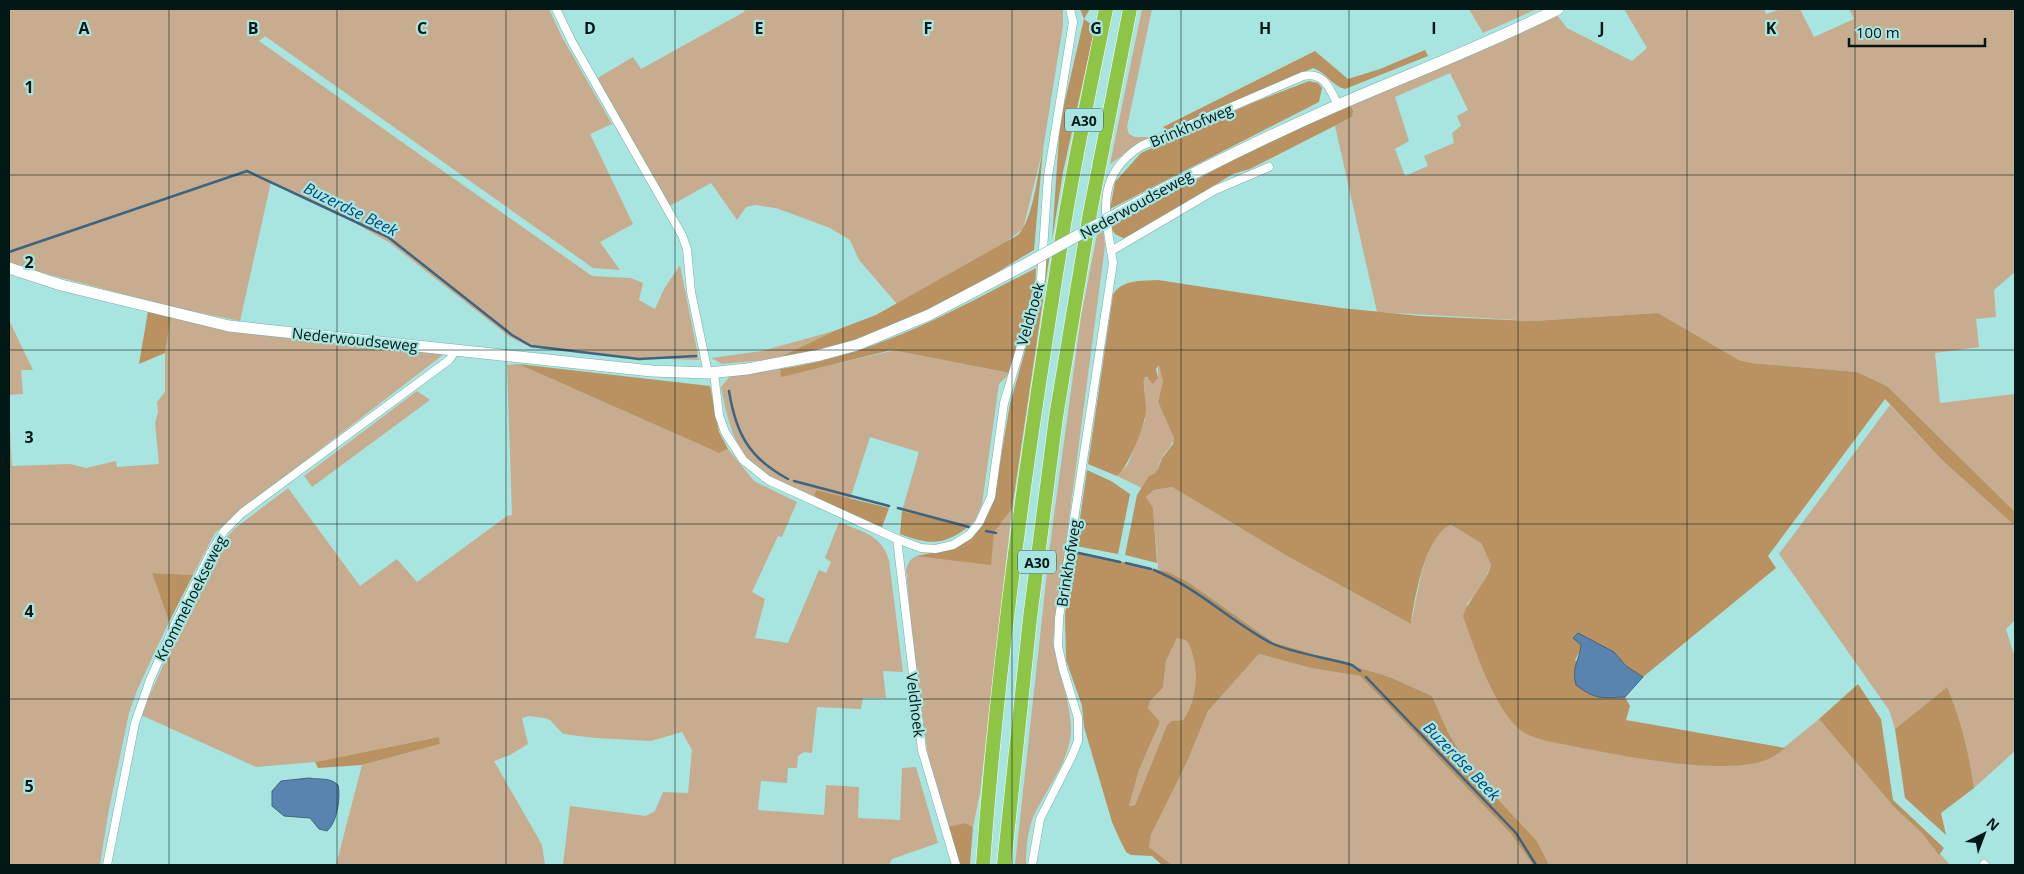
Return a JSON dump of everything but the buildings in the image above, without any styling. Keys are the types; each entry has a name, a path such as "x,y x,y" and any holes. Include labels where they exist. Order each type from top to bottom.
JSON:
{"highway":[{"name":"A30","path":"983,865 1007,615 1035,411 1063,231 1106,9"},
{"name":"A30","path":"1004,865 1030,618 1056,417 1090,213 1130,9"}],"street":[{"path":"556,9 572,42 682,235 686,249 691,292 711,373"},
{"name":"Veldhoek","path":"711,373 719,415 725,432 743,460 768,480 897,540 921,548 935,549 954,544 969,535 979,523 991,497 1004,403 1041,279 1048,176 1073,22 1070,9"},
{"name":"Nederwoudseweg","path":"9,268 61,285 229,326 652,371 711,373 780,364 857,345 929,315 1214,161 1338,105 1438,64 1558,9"},
{"name":"Brinkhofweg","path":"1032,865 1040,819 1078,741 1078,718 1058,646 1059,618 1113,263 1104,212 1106,193 1110,181 1116,170 1137,149 1309,75 1316,75 1323,79 1338,105"},
{"path":"1111,251 1215,190 1269,167"},
{"name":"Krommehoekseweg","path":"107,865 135,723 150,680 174,626 224,531 242,514 449,360 457,350"},
{"name":"Veldhoek","path":"897,540 922,750 956,865"}],"shaded area":[{"path":"9,9 549,9 562,37 612,124 590,134 633,224 600,242 620,270 593,268 265,36 259,41 592,276 631,278 643,283 639,300 655,309 664,289 680,265 699,360 635,358 530,347 510,337 390,243 346,218 271,182 240,321 172,307 9,264"},
{"path":"745,9 1063,9 1063,26 1043,149 1023,229 1003,244 897,304 859,260 850,240 830,228 776,208 755,205 746,207 737,220 711,183 668,207 596,79 633,57 641,69 744,12"},
{"path":"1080,9 1090,9 1084,19"},
{"path":"1142,9 1152,9 1127,127 1129,134 1135,137 1149,137 1110,164"},
{"path":"1469,9 1537,9 1483,33"},
{"path":"1562,9 1566,9 1557,15 1567,28 1632,61 1647,48 1624,9 1764,9 1766,14 1781,9 1800,9 1814,37 1854,19 1849,9 2015,9 2015,272 1994,290 1996,317 1976,319 1979,347 1935,353 1940,403 2015,394 2015,512 1887,386 1857,372 1752,363 1739,360 1658,313 1533,321 1377,312 1335,126 1352,117 1350,105","holes":["1450,73 1468,110 1457,116 1461,126 1452,133 1454,143 1424,156 1428,166 1405,176 1395,149 1409,141 1395,97"]},
{"path":"1084,19 1095,27 1063,172 1052,240 1060,122"},
{"path":"1425,50 1428,56 1345,89 1336,85 1313,68 1169,132 1163,127 1315,51 1348,79 1380,69"},
{"path":"1309,81 1318,83 1322,88 1319,102 1110,209 1115,182 1141,153 1252,103"},
{"path":"1350,105 1353,111 1352,117 1250,169 1233,174 1133,235 1125,239 1115,234 1110,226 1272,139"},
{"path":"1043,149 1034,250 926,314 890,330 814,351 776,359 834,331 876,315 1018,235 1028,218"},
{"path":"1102,218 1105,246 1053,641 1067,699 1071,732 1065,756 1031,823 1026,865 1015,865 1050,545 1081,317 1100,219"},
{"path":"1051,246 1012,509 994,532 991,565 916,556 946,550 963,543 994,498 1010,404 1042,291 1046,249"},
{"path":"1036,268 1035,289 1010,373 892,350 781,377 780,369 849,354 912,330"},
{"path":"1158,280 1341,308 1421,316 1533,321 1658,313 1739,360 1752,363 1857,372 1887,386 2015,512 2015,526 1942,460 1885,399 1768,556 1776,568 1643,677 1626,666 1614,652 1578,634 1573,638 1581,644 1580,651 1575,660 1616,698 1625,697 1630,706 1626,720 1785,748 1769,759 1748,764 1722,766 1660,761 1543,740 1526,734 1516,726 1500,704 1485,674 1463,616 1491,565 1481,543 1451,525 1442,531 1434,541 1428,554 1415,599 1411,624 1287,556 1172,487 1154,490 1146,497 1153,508 1157,563 1125,555 1137,495 1149,476 1158,469 1162,458 1173,444 1174,438 1158,402 1163,381 1159,365 1156,369 1158,378 1153,384 1147,377 1144,378 1146,410 1143,425 1136,445 1121,471 1117,476 1088,464 1113,295 1121,286 1127,283"},
{"path":"148,311 171,317 165,353 139,364"},
{"path":"171,317 253,334 444,354 240,511 215,533 193,575 152,573 169,622 138,688 129,713 108,814 100,865 9,865 9,412 12,466 70,464 86,468 116,461 117,467 159,464 155,423 158,412 157,402 165,392 165,353"},
{"path":"9,320 33,370 21,370 23,394 9,395"},
{"path":"834,331 776,359 722,364 711,358 762,351"},
{"path":"892,350 1010,373 999,384 982,504 975,520 969,526 902,511 919,452 870,437 850,499 816,490 813,499 773,479 759,469 739,445 732,430 721,387 730,376 780,369 781,376"},
{"path":"518,364 719,453 728,449 754,481 797,502 782,537 778,536 752,592 765,599 755,638 788,643 819,570 826,573 831,562 825,558 839,522 870,535 881,544 889,560 903,672 883,671 886,698 863,698 861,709 817,707 812,753 804,752 798,756 797,768 788,768 787,783 761,781 758,810 824,815 826,785 859,787 858,818 900,820 902,768 916,767 938,843 892,859 889,865 563,865 570,806 646,816 655,811 663,792 688,793 692,750 682,732 651,741 595,738 563,734 550,720 529,716 522,718 528,744 510,755 494,761 542,845 545,865 336,865 362,765 440,744 439,737 315,762 256,767 141,715 204,573 220,545 234,529 288,488 360,586 397,559 417,582 507,516 512,515 507,365"},
{"path":"518,364 710,386 719,432 728,449 719,453"},
{"path":"1158,365 1161,368 1163,381 1158,402 1174,438 1161,459 1158,468 1142,488 1117,476 1128,464 1145,420 1144,378 1158,378"},
{"path":"417,391 430,400 312,487 304,476"},
{"path":"1890,405 1942,460 2015,526 2015,620 2006,629 2015,658 2015,751 1974,788 1964,736 1947,687 1895,729 1889,710 1779,554"},
{"path":"1087,470 1111,481 1130,494 1118,554 1076,546"},
{"path":"1172,487 1287,556 1411,624 1419,584 1428,554 1434,541 1442,531 1451,525 1481,543 1491,565 1481,587 1467,604 1673,762 1730,766 1770,759 1819,719 1895,808 1922,833 1950,865 1549,865 1537,841 1482,782 1463,757 1448,732 1432,696 1390,677 1273,642 1188,582 1158,569 1153,509 1146,497 1154,490"},
{"path":"816,490 889,508 882,527 813,499"},
{"path":"1012,509 980,793 973,827 965,823 946,827 930,772 913,643 906,569 911,559 927,556 994,532"},
{"path":"902,511 969,526 952,537 936,542 928,542 900,534"},
{"path":"1075,551 1168,572 1188,582 1273,642 1390,677 1432,696 1448,732 1463,757 1482,782 1537,841 1549,865 1533,865 1511,834 1360,676 1311,668 1259,654 1208,711 1187,762 1151,835 1149,847 1172,865 1162,865 1152,856 1131,855 1126,852 1112,822 1084,727 1082,706 1066,660 1065,615","holes":["1177,638 1187,641 1194,660 1195,671 1192,702 1183,720 1172,721 1167,725 1135,805 1129,806 1139,770 1160,722 1148,708 1150,701 1163,688 1166,661"]},
{"path":"152,573 193,575 169,622"},
{"path":"1177,638 1187,641 1194,660 1195,681 1192,702 1183,720 1173,721 1167,725 1135,805 1129,806 1139,770 1160,722 1148,708 1150,701 1163,688 1166,661"},
{"path":"1259,654 1311,668 1360,676 1511,834 1533,865 1172,865 1149,847 1151,835 1187,762 1208,711"},
{"path":"1858,684 1881,719 1893,800 1944,848 1939,855 1922,833 1895,808 1819,719"},
{"path":"1947,687 1964,736 1974,788 1941,813 1946,835 1905,798 1895,729"},
{"path":"439,737 440,744 362,765 318,768 315,762"},
{"path":"965,823 973,827 970,865 960,865 946,827"}],"water":[{"path":"1578,633 1614,652 1626,666 1643,677 1625,697 1594,696 1576,685 1575,668 1581,645 1573,638"},
{"path":"309,778 328,780 338,785 337,810 333,822 327,831 319,829 310,818 284,816 272,806 272,791 281,781"}],"waterway":[{"name":"Buzerdse Beek","path":"9,252 247,171 388,237 512,335 531,346 639,359 696,356"},
{"name":"Buzerdse Beek","path":"729,391 736,420 746,443 763,462 788,479"},
{"name":"Buzerdse Beek","path":"794,481 889,506"},
{"name":"Buzerdse Beek","path":"898,508 969,527"},
{"name":"Buzerdse Beek","path":"986,531 996,533"},
{"name":"Buzerdse Beek","path":"1074,552 1120,562"},
{"name":"Buzerdse Beek","path":"1126,563 1151,569"},
{"name":"Buzerdse Beek","path":"1154,570 1200,595 1271,643 1352,665 1360,671"},
{"name":"Buzerdse Beek","path":"1366,677 1516,833 1536,865"}]}
